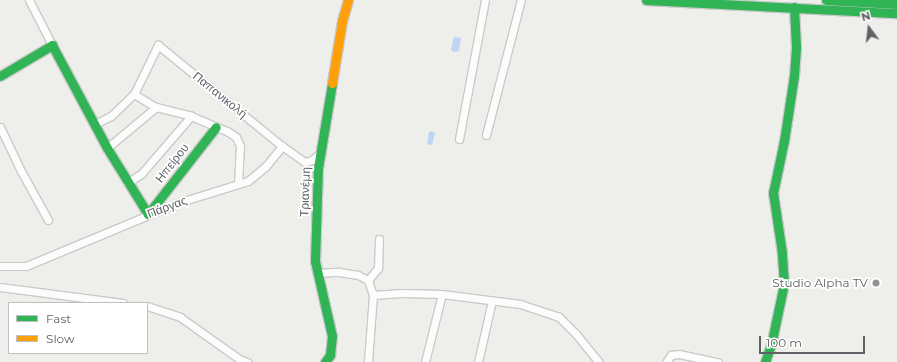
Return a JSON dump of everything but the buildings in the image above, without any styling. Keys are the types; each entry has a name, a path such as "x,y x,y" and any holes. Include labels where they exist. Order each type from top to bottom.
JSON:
{"street":[{"path":"29,0 107,148 127,183 148,214"},
{"name":"Τριανέμη","path":"342,0 342,21"},
{"name":"Τριανέμη","path":"325,362 330,355 332,336 317,273 315,244 319,154 342,21 348,0"},
{"path":"459,139 485,0"},
{"path":"486,135 521,0"},
{"path":"646,0 897,13"},
{"path":"826,0 897,4"},
{"path":"765,362 771,344 784,284 782,253 774,193 794,76 796,47 794,7"},
{"path":"0,76 52,45"},
{"name":"Παπανικολή","path":"134,94 158,45 282,146"},
{"path":"95,124 111,116 134,94 156,107 190,116 233,134 239,142 238,184"},
{"path":"107,148 156,107"},
{"path":"127,183 141,174 190,116"},
{"path":"0,127 48,220"},
{"name":"Ηπείρου","path":"148,214 216,127"},
{"path":"282,146 304,162 312,160 319,154"},
{"name":"Πάργας","path":"0,266 26,266 148,214 177,203 248,181 259,173 282,146"},
{"path":"368,280 378,268 379,239"},
{"path":"317,273 339,272 358,275 368,280 373,295 368,362"},
{"path":"0,287 115,302"},
{"path":"373,295 402,293 442,294 520,304 559,317 576,334 599,362"},
{"path":"425,362 442,294"},
{"path":"478,362 492,301"},
{"path":"148,306 180,317 239,359 247,362"},
{"path":"666,362 671,355 679,354 718,362"}],"water":[{"path":"454,37 461,38 459,51 454,52 451,50"},
{"path":"432,131 435,133 432,145 427,144 429,132"}],"traffic: fast":[{"path":"646,0 897,13"},
{"path":"826,0 897,4"},
{"path":"765,362 771,345 784,284 782,253 773,193 784,141 794,76 796,47 794,7"},
{"path":"0,76 52,45 107,148 148,214 216,127"},
{"path":"325,362 330,355 332,336 315,261 318,168 332,83"}],"traffic: slow":[{"path":"332,83 342,21 348,0"}],"place":[{"name":"Studio Alpha TV","path":"876,283"}]}
